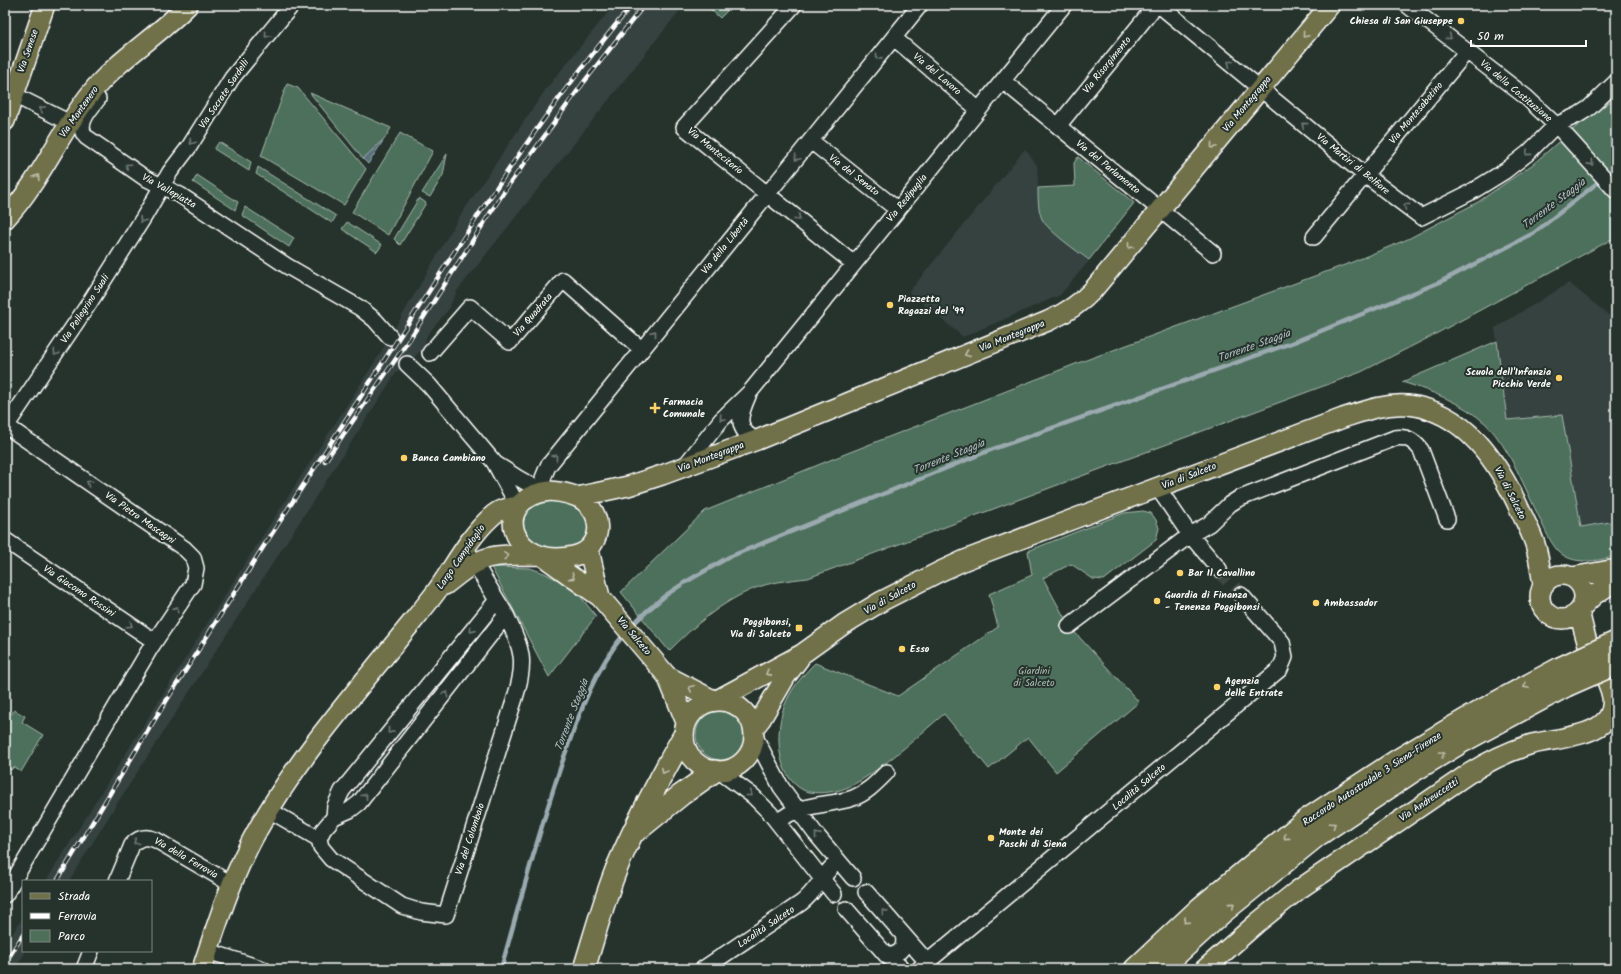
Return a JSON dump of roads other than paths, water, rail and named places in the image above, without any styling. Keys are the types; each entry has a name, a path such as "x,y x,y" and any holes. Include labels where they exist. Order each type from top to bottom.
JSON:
{"highway":[{"name":"Raccordo Autostradale 3 Siena-Firenze","path":"1161,969 1222,913 1317,836 1412,772 1462,742 1616,642"},
{"name":"Raccordo Autostradale 3 Siena-Firenze","path":"1135,969 1200,908 1306,820 1396,761 1480,711 1563,677 1616,664"},
{"path":"584,969 607,894 632,836 685,729"},
{"path":"632,836 681,795 717,771"}],"main road":[{"name":"Via Senese","path":"5,120 22,67 45,5"},
{"name":"Via Montegrappa","path":"577,497 628,486 757,440 1065,313 1080,303 1093,290 1330,5"},
{"name":"Via Montenero","path":"5,219 24,196 88,96 100,82 185,8"},
{"path":"5,206 24,196"},
{"name":"Via di Salceto","path":"716,701 802,654 870,608 965,560 1366,410 1391,406 1408,405 1424,408 1448,418 1467,432 1484,448 1494,461 1504,479 1534,543 1543,586"},
{"name":"Largo Campidoglio","path":"543,492 559,492 577,497 588,505 595,516 597,524 596,537 589,550 574,556 489,558 475,564 436,592 465,548 496,512 504,508 518,506 528,497 543,492"},
{"path":"518,506 514,520 514,534 525,547 541,556"},
{"name":"Via di Salceto","path":"1534,543 1569,576"},
{"name":"Via Salceto","path":"589,550 600,597"},
{"name":"Via Salceto","path":"541,556 600,597 667,676 685,729"},
{"path":"1616,570 1553,577 1543,586 1540,599 1545,612 1558,619 1577,612 1594,595 1616,580"},
{"path":"1569,576 1578,581 1584,593 1577,612"},
{"path":"202,969 231,884 248,847 269,810 295,770 327,727 436,592"},
{"name":"Via Andreuccetti","path":"1205,969 1257,923 1298,890 1459,780 1492,760 1527,745 1543,741 1569,738 1585,733 1602,722 1614,705 1608,686 1587,642 1577,612"},
{"name":"Via di Salceto","path":"753,732 786,676 802,654"},
{"name":"Via Salceto","path":"667,676 716,701"},
{"path":"716,701 727,702 740,708 750,720 753,732 751,749 746,758 738,765 729,769 717,771 705,768 696,763 685,747 685,729 691,714 708,702 716,701"}],"street":[{"name":"Via Socrate Sardelli","path":"162,186 189,147 237,71 292,5"},
{"name":"Via Montecitorio","path":"794,5 684,126 854,264"},
{"name":"Via della Libertà","path":"543,492 543,478 548,466 920,5"},
{"name":"Via Redipuglia","path":"684,467 721,420 750,392 1064,5"},
{"name":"Via Martiri di Belfiore","path":"1158,5 1365,175 1421,216 1460,198 1500,174 1561,130"},
{"name":"Via Risorgimento","path":"1058,126 1158,5"},
{"name":"Via della Costituzione","path":"1407,5 1516,88 1561,130 1616,191"},
{"name":"Via Vallepiatta","path":"185,8 163,38 117,77 106,89 88,113 81,128 83,133 86,137 145,178 189,201 287,266 360,308 375,320 390,337"},
{"name":"Via del Lavoro","path":"894,38 979,110"},
{"name":"Via Montesabotino","path":"1314,237 1467,51"},
{"name":"Via del Parlamento","path":"1002,81 1213,253"},
{"path":"1561,130 1578,115 1589,108 1616,82"},
{"path":"14,95 70,123"},
{"name":"Via del Senato","path":"811,141 898,210"},
{"name":"Via Pellegrino Suali","path":"6,426 90,302 162,186"},
{"name":"Via Quadrata","path":"430,353 470,307 510,342 563,280 641,349"},
{"name":"Largo Campidoglio","path":"407,364 429,385 494,462 518,506"},
{"name":"Via Redipuglia","path":"750,392 742,409 740,420 746,432 757,440"},
{"name":"Via Pietro Mascagni","path":"6,426 185,549 193,557 196,568 193,584 154,641"},
{"path":"1069,626 1190,535 1209,524 1230,504 1243,497 1380,443 1400,437 1413,441 1421,450 1447,519"},
{"name":"Largo Campidoglio","path":"494,462 543,492"},
{"path":"1158,488 1190,535 1220,569"},
{"name":"Via Giacomo Rossini","path":"5,540 154,641"},
{"name":"Via del Colombaio","path":"319,839 321,847 331,859 402,906 421,912 446,915 520,681 523,665 521,651 506,615 465,548"},
{"name":"Località Salceto","path":"866,892 903,934 924,966 1280,669 1285,657 1282,642 1242,595"},
{"path":"334,817 335,806 342,791 497,600"},
{"path":"269,810 319,839 323,830 334,817 350,810 359,803 506,615"},
{"path":"5,895 154,641"},
{"path":"753,732 775,778 797,809 853,878"},
{"path":"717,771 759,802 778,822 834,894"},
{"path":"778,822 788,813 797,809 852,798 868,789 887,772"},
{"name":"Via della Ferrovia","path":"117,880 132,846 136,841 145,837 156,840 231,884"},
{"name":"Località Salceto","path":"703,969 801,903 812,894 822,877 838,861"},
{"path":"846,909 887,956 903,969"},
{"path":"887,956 899,952 903,948 903,934"},
{"path":"208,951 263,969"},
{"path":"84,969 91,952"}],"water":[{"path":"385,138 368,164 363,159"}],"waterway":[{"name":"Torrente Staggia","path":"630,627 666,595 729,557 993,449 1294,342 1440,282 1534,233 1616,168"},
{"name":"Torrente Staggia","path":"501,969 547,810 576,724 596,676 614,647 625,633"}],"tunnel":[{"path":"390,337 407,364"},
{"path":"1219,569 1241,595"}],"railway":[{"path":"58,880 158,714 260,552 479,214 552,107 632,5"},
{"path":"325,461 409,340 505,190 584,82 644,5"},
{"path":"5,963 22,937"}],"place":[{"name":"Chiesa di San Giuseppe","path":"1461,21"},
{"name":"Piazzetta Ragazzi del '99","path":"890,305"},
{"name":"Scuola dell'Infanzia Picchio Verde","path":"1559,378"},
{"name":"Farmacia Comunale","path":"655,408"},
{"name":"Banca Cambiano","path":"404,458"},
{"name":"Bar Il Cavallino","path":"1180,573"},
{"name":"Guardia di Finanza - Tenenza Poggibonsi","path":"1157,601"},
{"name":"Ambassador","path":"1316,603"},
{"name":"Poggibonsi, Via di Salceto","path":"799,628"},
{"name":"Esso","path":"902,649"},
{"name":"Agenzia delle Entrate","path":"1217,687"},
{"name":"Monte dei Paschi di Siena","path":"991,838"}],"park label":[{"name":"Giardini di Salceto","path":"1034,676"}]}
